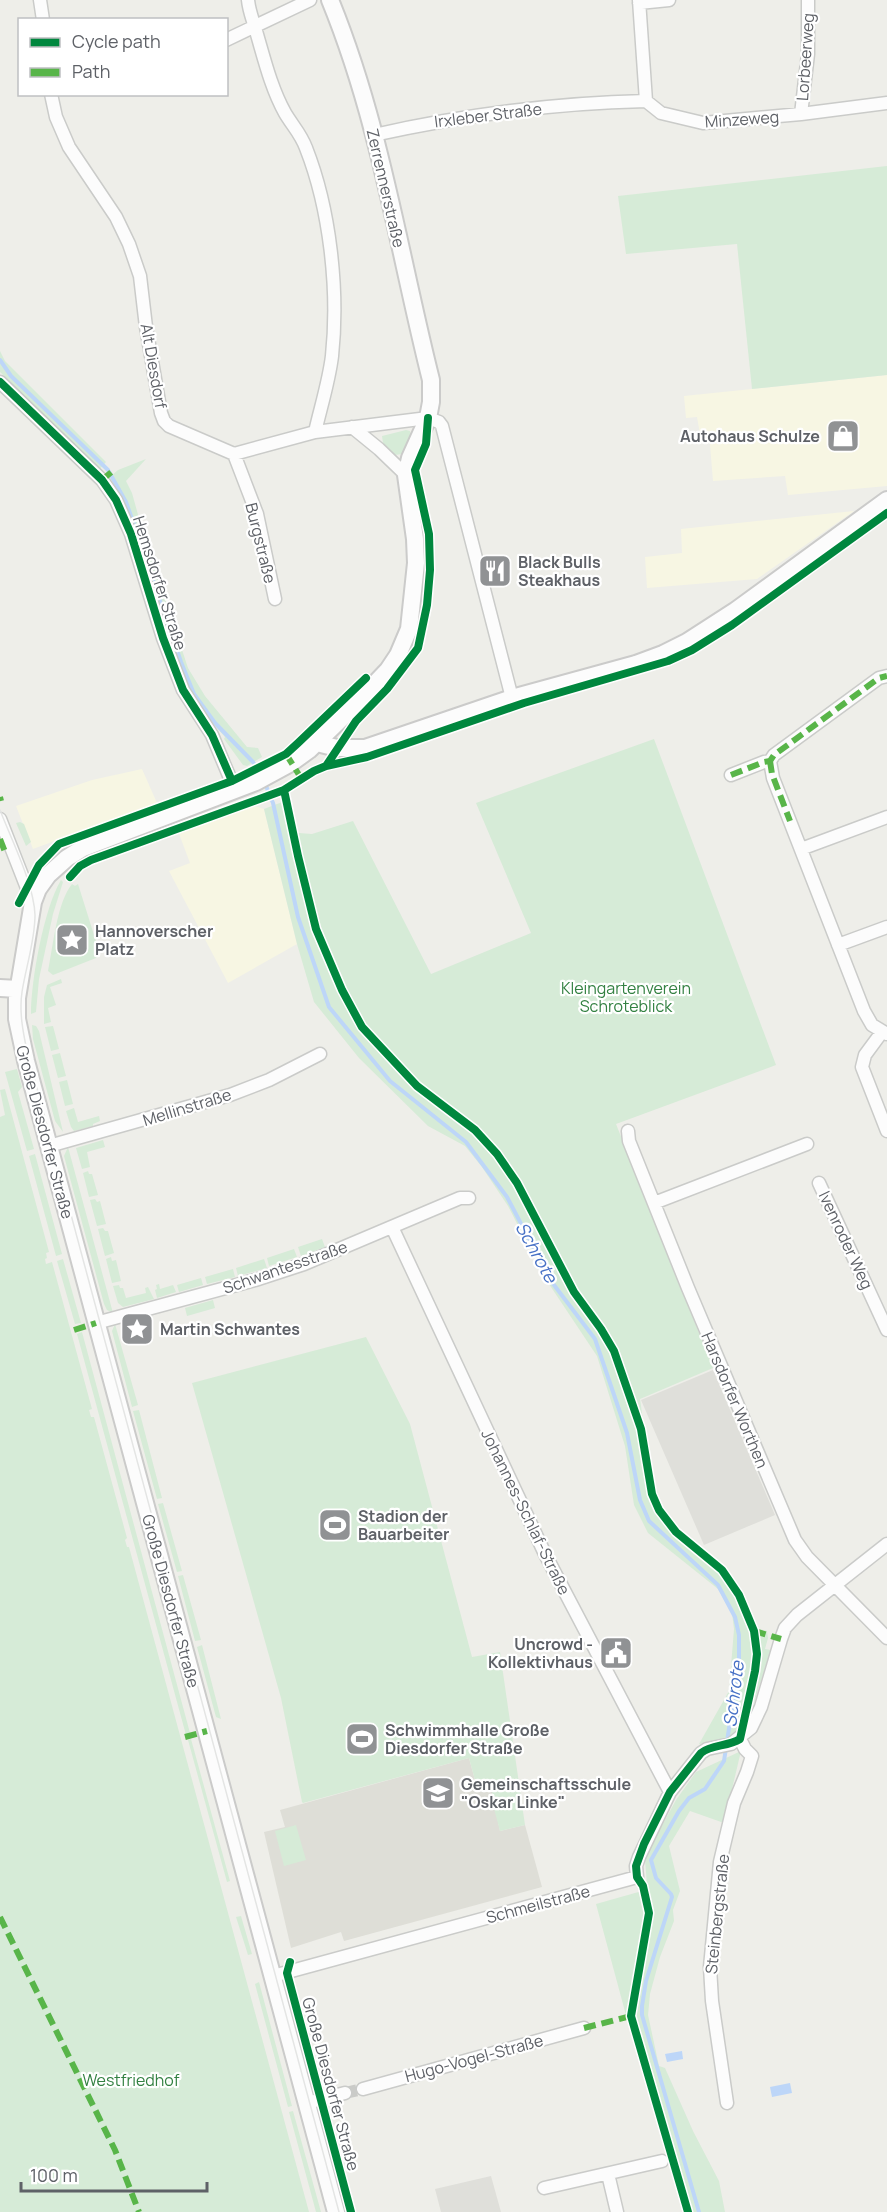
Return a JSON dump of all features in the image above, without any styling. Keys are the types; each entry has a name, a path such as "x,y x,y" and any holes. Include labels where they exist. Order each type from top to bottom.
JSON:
{"main road":[{"name":"Zerrennerstraße","path":"330,0 356,67 374,135 430,380 431,402 428,418 410,458 406,476"},
{"name":"Große Diesdorfer Straße","path":"336,2212 96,1323 16,1014 18,989 35,896 48,875 77,852 155,819 264,778 296,760 317,742 388,669 406,637 412,611 416,555 406,476"},
{"path":"317,742 337,748 365,748 512,698 644,661 687,642 735,611 887,500"},
{"path":"0,988 18,989"}],"street":[{"path":"40,0 43,18"},
{"path":"248,0 269,75 285,112 300,134 306,148 330,243 333,336 328,375 315,432"},
{"path":"228,39 310,0"},
{"path":"646,101 639,2 669,0"},
{"name":"Lorbeerweg","path":"801,114 808,54 808,0"},
{"name":"Alt Diesdorf","path":"51,96 56,117 69,147 116,218 129,244 140,276 146,327 164,421 175,430 234,454"},
{"name":"Irxleber Straße","path":"374,135 435,121 603,102 646,101"},
{"name":"Minzeweg","path":"646,101 661,113 703,123 887,103"},
{"name":"Hemsdorfer Straße","path":"0,382 102,480 116,500 131,534 163,638 180,684 212,735 235,790"},
{"path":"234,454 315,432 428,418 439,422 446,432 512,698"},
{"path":"352,427 379,449 406,476"},
{"name":"Burgstraße","path":"234,454 257,514 275,599"},
{"path":"731,775 770,761 870,684 880,677 887,676"},
{"path":"770,761 772,774 866,1017 872,1025 884,1033 865,1055 862,1067 887,1131"},
{"path":"801,849 887,816"},
{"path":"0,819 33,909"},
{"path":"838,945 887,927"},
{"name":"Mellinstraße","path":"49,1146 230,1095 269,1080 320,1054"},
{"name":"Harsdorfer Worthen","path":"628,1131 629,1140 654,1203 792,1535 802,1551 887,1638"},
{"path":"654,1203 807,1144"},
{"name":"Ivenroder Weg","path":"819,1183 887,1330"},
{"name":"Schwantesstraße","path":"96,1323 255,1280 323,1256 460,1198 469,1198"},
{"name":"Johannes-Schlaf-Straße","path":"392,1227 545,1554 670,1792"},
{"path":"735,1742 751,1728 761,1707 785,1628 797,1615 887,1544"},
{"name":"Schmeilstraße","path":"273,1976 637,1877 636,1866 639,1857 670,1792 701,1753 707,1749 735,1742"},
{"name":"Steinbergstraße","path":"727,2103 713,2008 710,1967 720,1862 734,1803 752,1756 735,1742"},
{"name":"Hugo-Vogel-Straße","path":"363,2088 584,2028"},
{"path":"307,2103 345,2093"},
{"path":"544,2188 662,2161"},
{"path":"608,2174 616,2212"}],"shaded area":[{"path":"887,375 887,486 788,495 785,476 713,481 709,433 700,434 697,417 686,418 684,396"},
{"path":"854,511 757,579 647,588 645,557 682,553 681,529"},
{"path":"142,769 157,803 33,849 16,806 92,780"},
{"path":"249,804 264,809 297,944 228,983 169,871 190,863 178,831"},
{"path":"713,1370 775,1515 704,1545 641,1400"},
{"path":"469,1758 478,1791 491,1788 500,1831 525,1825 542,1887 344,1941 341,1932 291,1948 264,1832 285,1827 280,1810"},
{"path":"491,2176 501,2212 441,2212 435,2189"}],"green space":[{"path":"887,166 887,375 752,389 737,244 626,254 618,196"},
{"path":"0,351 5,361 106,462 99,470 0,372"},
{"path":"410,431 411,435 402,454 395,455 383,443 382,436"},
{"path":"146,459 126,481 132,493 188,668 205,696 247,747 258,748 262,757 247,766 243,765 224,739 225,737 201,710 182,673 149,581 127,509 110,477 118,470"},
{"name":"Kleingartenverein Schroteblick","path":"654,739 776,1065 616,1124 713,1368 640,1399 657,1492 667,1515 677,1527 728,1573 744,1599 756,1628 767,1631 765,1649 771,1650 748,1721 732,1735 699,1744 729,1691 734,1629 732,1613 718,1589 648,1533 634,1505 625,1446 597,1356 545,1278 508,1206 482,1167 465,1146 428,1126 359,1058 314,1002 297,944 264,809 285,801 291,837 299,833 312,834 353,821 431,974 531,933 476,803"},
{"path":"16,823 24,824 31,842 26,846"},
{"path":"61,880 63,882 53,914 39,979 36,1012 31,1014 33,983 44,926"},
{"path":"72,884 75,886 78,884 100,954 96,958 53,975 48,971 56,925 63,902"},
{"path":"61,979 62,983 50,987 56,1005 48,1008 51,1022 44,1024 44,997 47,985"},
{"path":"32,1025 36,1026 39,1031 63,1132 55,1121 33,1039"},
{"path":"53,1026 59,1049 51,1051 45,1027"},
{"path":"60,1053 66,1076 58,1078 52,1055"},
{"path":"17,1069 22,1087 18,1092 34,1149 27,1151 5,1072"},
{"path":"67,1080 73,1104 65,1106 59,1082"},
{"name":"Westfriedhof","path":"5,1089 49,1252 46,1253 46,1264 52,1262 92,1409 89,1410 91,1417 94,1417 127,1538 125,1540 129,1547 309,2212 0,2212 0,1117 5,1115 0,1090"},
{"path":"74,1108 78,1122 99,1116 100,1121 93,1126 74,1131 66,1111"},
{"path":"103,1140 105,1147 87,1152 90,1167 82,1169 76,1148"},
{"path":"68,1147 113,1313 107,1310 104,1304 64,1156"},
{"path":"35,1154 62,1254 56,1256 29,1156"},
{"path":"88,1171 92,1174 98,1195 89,1197 83,1173"},
{"path":"95,1199 97,1202 100,1201 106,1224 97,1226 90,1200"},
{"path":"103,1228 108,1231 114,1253 105,1256 98,1229"},
{"path":"322,1239 325,1247 301,1256 298,1247"},
{"path":"294,1249 297,1257 269,1266 267,1258"},
{"path":"111,1257 112,1261 116,1260 121,1281 112,1283 106,1259"},
{"path":"63,1259 81,1323 75,1324 57,1261"},
{"path":"264,1259 267,1268 238,1276 236,1268"},
{"path":"233,1269 235,1277 207,1284 205,1277"},
{"path":"201,1278 203,1285 179,1292 177,1285"},
{"path":"159,1284 160,1289 173,1285 176,1292 157,1298 155,1290 156,1285"},
{"path":"119,1285 123,1288 126,1298 146,1293 145,1288 148,1287 154,1299 123,1307 118,1303 113,1286"},
{"path":"213,1300 215,1308 187,1316 185,1308"},
{"path":"115,1324 138,1405 132,1407 112,1331"},
{"path":"82,1332 190,1733 186,1735 77,1334"},
{"name":"Stadion der Bauarbeiter","path":"366,1337 410,1424 472,1657 500,1652 525,1825 500,1831 491,1788 478,1791 469,1758 302,1802 281,1698 192,1383"},
{"path":"139,1410 162,1498 157,1499 133,1411"},
{"path":"163,1503 182,1571 177,1572 158,1504"},
{"path":"183,1575 201,1640 195,1641 178,1576"},
{"path":"202,1645 221,1719 216,1717 197,1647"},
{"path":"191,1739 230,1881 227,1882 188,1740"},
{"path":"741,1751 724,1823 690,1811 669,1846 680,1891 673,1910 674,1921 660,1957 650,1994 648,2015 659,2066 665,2068 693,2131 719,2181 725,2212 685,2212 627,2019 596,1904 642,1891 647,1885 646,1855 676,1800 696,1772"},
{"path":"296,1825 306,1860 284,1866 275,1831"},
{"path":"241,1916 252,1954 248,1955 236,1917"},
{"path":"259,1982 292,2106 288,2107 255,1984"},
{"path":"293,2111 321,2212 316,2212 289,2112"}],"water":[{"path":"682,2051 683,2059 667,2062 665,2054"},
{"path":"790,2083 792,2093 772,2097 770,2087"}],"waterway":[{"name":"Schrote","path":"0,360 11,376 108,470 126,502 137,533"},
{"name":"Schrote","path":"139,540 194,694 215,723 253,762 261,775"},
{"name":"Schrote","path":"264,781 273,803 298,917 329,1007 390,1081 466,1142 507,1197 551,1281 595,1339 627,1433 640,1500 649,1521 718,1585 735,1617 739,1635 739,1663 724,1761 705,1789 689,1798 679,1811 651,1860 656,1878 672,1897 646,1981 642,2006 642,2015 699,2212"}],"tunnel":[{"path":"345,2093 363,2089"}],"tram line":[{"path":"0,810 21,862 34,903 34,934 21,999 27,1051 339,2212"}],"marked path":[{"path":"102,480 115,469"},
{"path":"731,775 770,761 774,755 879,678 887,676"},
{"path":"286,754 301,778"},
{"path":"770,761 772,774 790,821"},
{"path":"0,797 1,801"},
{"path":"0,839 5,852"},
{"path":"74,1330 96,1323"},
{"path":"754,1631 781,1639"},
{"path":"185,1737 207,1731"},
{"path":"0,1917 115,2150 139,2212"},
{"path":"584,2028 631,2016"}],"cycle path":[{"path":"0,382 102,480 116,500 131,534 163,638 183,690 212,735 232,781"},
{"path":"326,766 356,721 387,689 418,648 427,605 430,570 429,534 415,470 426,444 428,418"},
{"path":"70,877 80,866 91,860 284,790 326,766 367,757 524,703 668,661 692,650 732,625 887,513"},
{"path":"19,903 39,865 59,844 232,781 286,754 366,678"},
{"path":"284,790 316,929 342,990 362,1027 417,1086 475,1130 497,1154 517,1183 574,1292 614,1351 641,1429 652,1494 659,1510 676,1532 722,1570 739,1595 754,1631 757,1654 755,1671 740,1739 701,1753 670,1792 644,1844 636,1866 637,1877 643,1886 649,1913 631,2016 688,2212"},
{"path":"290,1962 287,1973 351,2212"}],"place":[{"name":"Autohaus Schulze","path":"843,436"},
{"name":"Black Bulls Steakhaus","path":"495,571"},
{"name":"Hannoverscher Platz","path":"72,940"},
{"name":"Martin Schwantes","path":"137,1329"},
{"name":"Stadion der Bauarbeiter","path":"335,1525"},
{"name":"Uncrowd - Kollektivhaus","path":"616,1653"},
{"name":"Schwimmhalle Große Diesdorfer Straße","path":"362,1739"},
{"name":"Gemeinschaftsschule \"Oskar Linke\"","path":"438,1793"}]}
